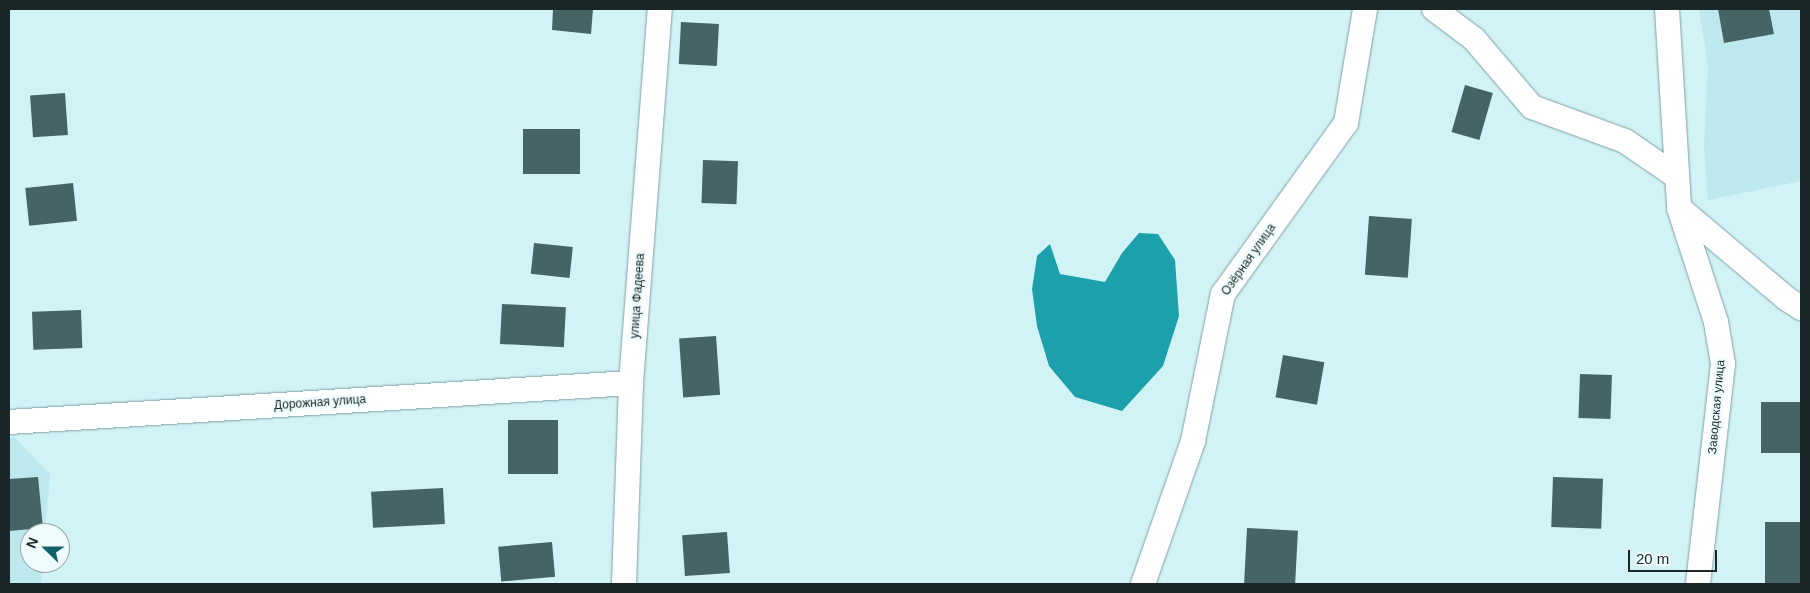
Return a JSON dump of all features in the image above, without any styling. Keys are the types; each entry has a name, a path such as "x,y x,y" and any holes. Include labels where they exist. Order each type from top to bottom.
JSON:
{"street":[{"name":"улица Фадеева","path":"624,584 631,383 660,9"},
{"name":"Озёрная улица","path":"1143,584 1193,441 1223,294 1346,123 1365,9"},
{"path":"1434,9 1474,39 1532,108 1625,141 1676,176"},
{"name":"Заводская улица","path":"1667,9 1676,176 1680,208 1716,322 1723,364 1698,584"},
{"path":"1680,208 1787,299 1801,308"},
{"name":"Дорожная улица","path":"11,418 631,383"}],"shaded area":[{"path":"1699,9 1801,9 1801,181 1708,200 1704,146 1708,66"},
{"path":"14,437 50,474 46,523 20,523 20,573 42,573 41,584 9,584 9,438"}],"water":[{"path":"1139,233 1158,234 1175,260 1179,316 1163,366 1122,411 1075,397 1049,366 1037,326 1032,289 1037,256 1050,244 1060,274 1105,282 1122,253"}],"building":[{"path":"553,9 593,9 591,34 552,30"},
{"path":"1718,9 1769,9 1774,34 1724,43"},
{"path":"681,22 719,24 717,66 679,64"},
{"path":"1465,85 1493,93 1479,140 1451,132"},
{"path":"65,93 68,135 33,137 30,95"},
{"path":"523,129 580,129 580,174 523,174"},
{"path":"703,160 738,161 736,204 701,203"},
{"path":"73,183 77,221 29,226 25,188"},
{"path":"1369,216 1412,219 1408,278 1365,275"},
{"path":"534,243 573,247 570,278 531,274"},
{"path":"502,304 566,307 564,347 500,344"},
{"path":"81,310 82,348 33,350 32,312"},
{"path":"716,336 720,395 683,397 679,339"},
{"path":"1283,355 1324,362 1317,405 1276,397"},
{"path":"1580,374 1612,375 1610,419 1578,418"},
{"path":"1761,402 1801,402 1801,453 1761,453"},
{"path":"508,420 558,420 558,474 508,474"},
{"path":"38,477 43,523 20,523 20,530 9,531 9,479"},
{"path":"1553,477 1603,479 1601,529 1551,527"},
{"path":"443,488 445,524 373,528 371,492"},
{"path":"1765,522 1801,522 1801,584 1765,584"},
{"path":"1247,528 1298,531 1295,584 1244,584"},
{"path":"727,532 730,573 685,576 682,535"},
{"path":"552,542 555,577 501,582 498,547"}]}
